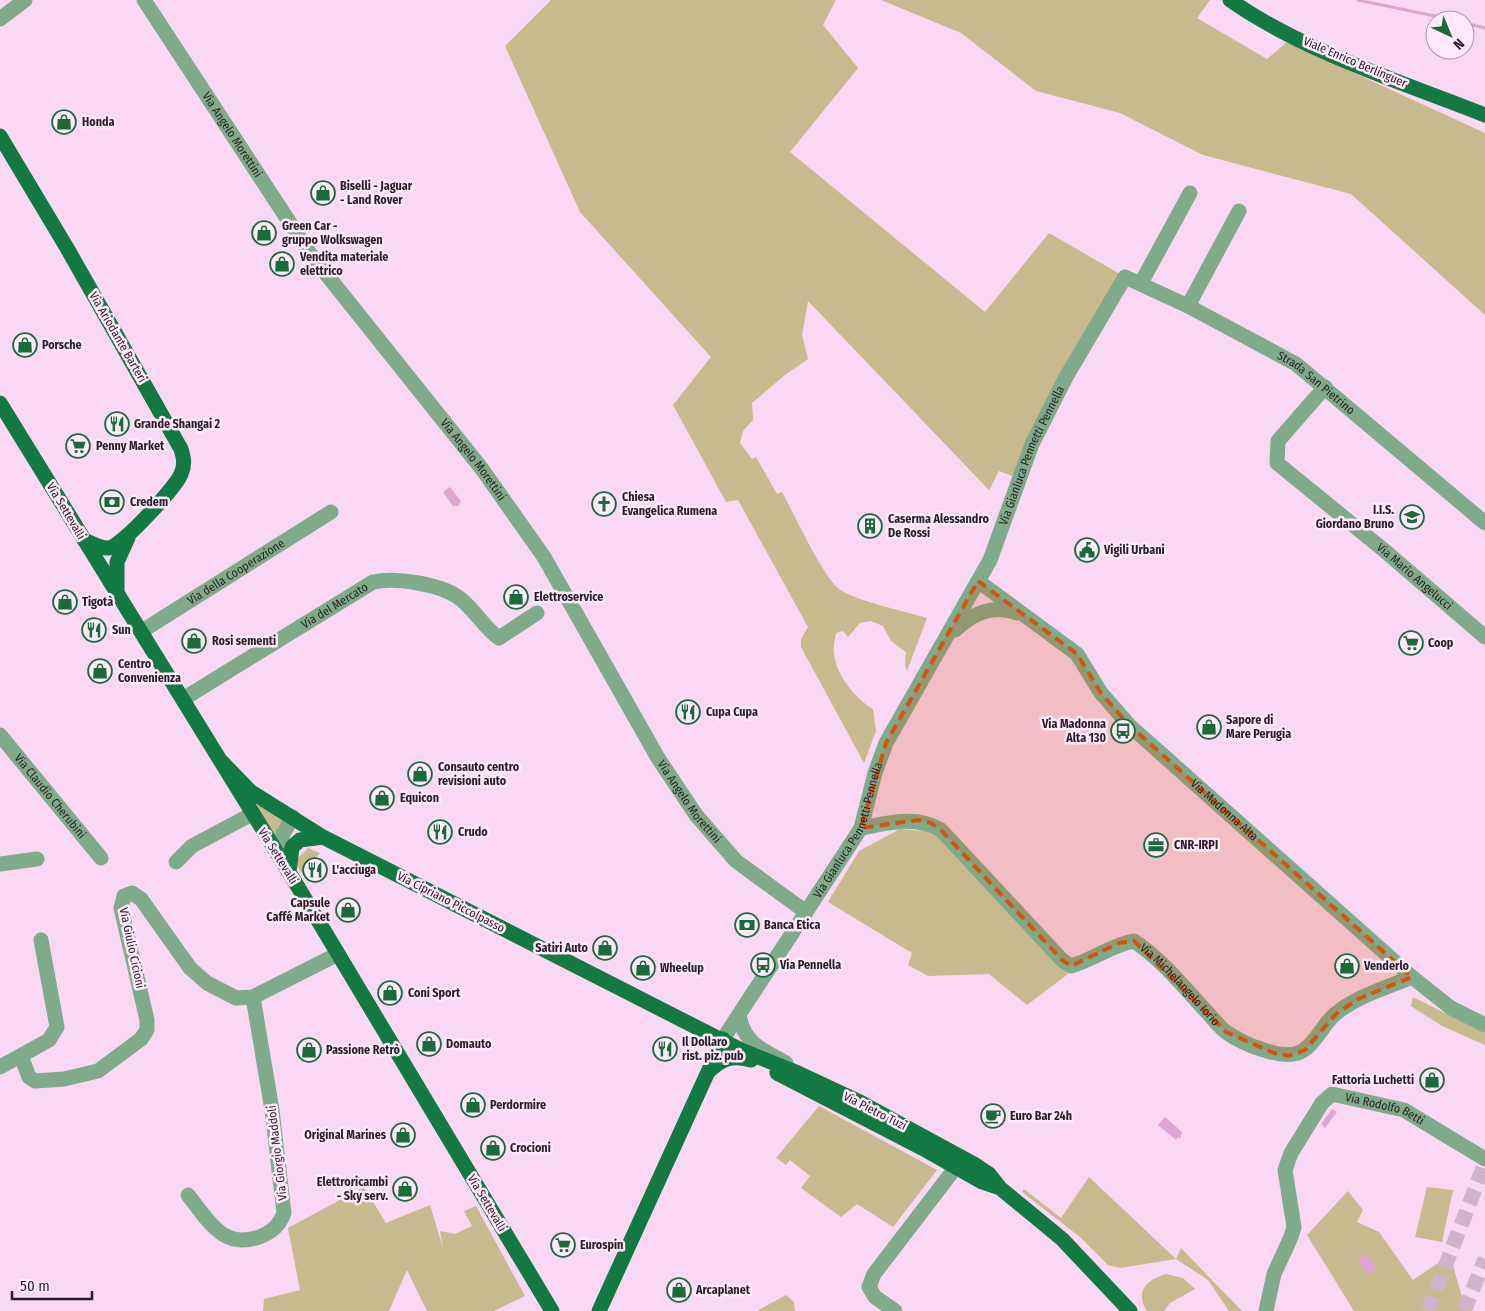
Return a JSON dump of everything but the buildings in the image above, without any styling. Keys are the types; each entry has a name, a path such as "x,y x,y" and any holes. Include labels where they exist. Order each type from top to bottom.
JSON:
{"main road":[{"name":"Viale Enrico Berlinguer","path":"1230,0 1246,11 1330,54 1485,115"},
{"name":"Via Ariodante Barteri","path":"0,136 68,248 182,449 185,462 180,476 130,534"},
{"name":"Via Settevalli","path":"0,403 289,872 552,1310"},
{"path":"84,540 108,548 118,544 130,534"},
{"path":"118,592 117,562 130,534"},
{"name":"Via Cipriano Piccolpasso","path":"221,761 250,791 323,837 723,1039 602,1306"},
{"path":"289,872 289,856 292,847 300,840 323,837"},
{"name":"Via Cipriano Piccolpasso","path":"693,1025 710,1045 706,1074"},
{"name":"Via Pietro Tuzi","path":"723,1039 746,1055 982,1182 1000,1188"},
{"path":"706,1074 726,1058 746,1055"},
{"name":"Via Pietro Tuzi","path":"746,1055 798,1073 860,1102 974,1164 989,1174 1000,1188 1062,1239 1130,1311"},
{"path":"592,1311 602,1306"}],"street":[{"path":"0,19 25,0"},
{"name":"Via Angelo Morettini","path":"144,0 311,255 482,469 544,557 658,758 696,815 736,862 806,912"},
{"path":"1142,283 1190,193"},
{"path":"1188,306 1239,212"},
{"name":"Via Gianluca Pennetti Pennella","path":"723,1039 861,828 875,773 886,743 992,554 1032,444 1066,377 1125,277"},
{"name":"Strada San Pietrino","path":"1125,277 1142,283 1188,306 1296,364 1485,523"},
{"name":"Via Mario Angelucci","path":"1325,387 1278,441 1277,463 1385,551 1485,637"},
{"name":"Via della Cooperazione","path":"142,631 331,512"},
{"name":"Via del Mercato","path":"183,699 373,582 387,578 415,583 458,597 499,638 537,613"},
{"name":"Via Madonna Alta","path":"978,581 1077,654 1101,693 1129,725 1412,977 1451,1008 1485,1024"},
{"name":"Via Gianluca Pennetti Pennella","path":"946,638 962,623 987,609 1010,610 1025,616"},
{"name":"Via Claudio Cherubini","path":"0,735 101,858"},
{"path":"176,862 192,846 250,811 256,799 263,798"},
{"path":"278,854 283,834 293,817"},
{"name":"Via Michelangelo Iorio","path":"861,828 918,820 931,823 942,830 1062,960 1071,966 1082,963 1119,943 1134,941 1164,966 1226,1032 1247,1044 1274,1053 1289,1056 1304,1050 1335,1015 1358,999 1412,977"},
{"path":"0,864 38,859"},
{"name":"Via Giulio Cicioni","path":"21,1056 29,1077 35,1081 64,1079 98,1071 141,1039 147,1030 148,1020 121,908 124,896 132,893 141,899 190,968 207,983 236,998 253,997 338,954"},
{"path":"0,1067 49,1040 58,1028 41,940"},
{"name":"Via Giorgio Maddoli","path":"188,1195 221,1234 235,1240 249,1241 269,1234 280,1224 284,1213 272,1110 253,997"},
{"path":"739,1015 745,1035 756,1045 792,1066 798,1073"},
{"name":"Via Rodolfo Betti","path":"1266,1311 1274,1274 1294,1227 1286,1170 1296,1144 1322,1103 1332,1094 1404,1110 1485,1159"},
{"path":"895,1311 875,1297 869,1287 874,1274 956,1167"}],"highlighted area":[{"path":"978,581 1077,654 1101,693 1129,725 1412,977 1358,999 1335,1015 1305,1050 1289,1056 1274,1053 1226,1032 1134,941 1119,943 1071,966 1062,960 941,830 931,823 918,820 861,828 886,743"}],"shaded area":[{"path":"551,0 836,0 823,25 858,68 790,152 985,312 1049,233 1125,277 1028,455 1012,476 999,471 989,490 808,301 802,335 808,359 785,375 752,403 753,420 743,431 740,443 752,459 756,457 777,494 782,492 832,582 839,589 856,597 927,618 907,671 905,664 906,652 891,641 883,626 871,621 860,623 848,637 843,631 836,633 834,650 838,669 847,685 859,699 873,709 876,731 864,763 801,647 801,639 808,627 738,500 726,502 673,405 711,357 580,212 505,46"},
{"path":"881,0 1210,0 1197,18 1267,59 1287,42 1485,133 1485,315 1351,194 1203,155 1120,113 1036,91 961,33"},
{"path":"450,487 461,501 458,506 453,506 443,492"},
{"path":"259,805 286,820 276,845 253,808"},
{"path":"900,829 937,832 948,841 1068,974 1027,1005 989,974 928,976 908,965 912,953 828,902 859,851"},
{"path":"308,848 320,853 301,873 295,861"},
{"path":"1413,997 1485,1033 1485,1045 1442,1026 1411,1006"},
{"path":"819,1106 937,1170 893,1227 857,1204 841,1217 801,1188 810,1176 790,1160 786,1165 776,1158"},
{"path":"1332,1109 1337,1112 1325,1128 1321,1124"},
{"path":"1165,1117 1182,1132 1180,1139 1178,1137 1176,1140 1158,1125"},
{"path":"1089,1177 1176,1259 1121,1268 1108,1265 1080,1237 1022,1192 1024,1189 1061,1218"},
{"path":"364,1187 386,1223 430,1205 443,1248 440,1231 455,1234 472,1226 464,1211 476,1206 525,1296 494,1311 427,1311 407,1270 389,1311 263,1311 264,1299 300,1290 288,1228"},
{"path":"1427,1187 1453,1190 1442,1242 1415,1237"},
{"path":"1348,1191 1363,1210 1357,1222 1379,1232 1413,1280 1450,1255 1466,1311 1354,1311 1307,1235"},
{"path":"1181,1248 1242,1311 1229,1311 1208,1280 1176,1259"},
{"path":"1361,1255 1369,1257 1376,1267 1374,1272 1366,1273 1358,1261"},
{"path":"1166,1274 1183,1278 1195,1289 1170,1303 1164,1311 1147,1311 1142,1297 1145,1287 1154,1279"},
{"path":"786,1295 794,1302 795,1311 757,1311"}],"waterway":[{"path":"1358,0 1425,14"},
{"path":"1475,26 1485,28"}],"tunnel":[{"path":"1428,1311 1485,1163"},
{"path":"1464,1311 1485,1259"}],"place":[{"name":"Honda","path":"64,122"},
{"name":"Biselli - Jaguar - Land Rover","path":"323,193"},
{"name":"Green Car - gruppo Wolkswagen","path":"264,233"},
{"name":"Vendita materiale elettrico","path":"282,264"},
{"name":"Porsche","path":"25,345"},
{"name":"Grande Shangai 2","path":"117,424"},
{"name":"Penny Market","path":"78,446"},
{"name":"Credem","path":"112,502"},
{"name":"Chiesa Evangelica Rumena","path":"604,504"},
{"name":"I.I.S. Giordano Bruno","path":"1412,517"},
{"name":"Caserma Alessandro De Rossi","path":"870,526"},
{"name":"Vigili Urbani","path":"1087,550"},
{"name":"Elettroservice","path":"516,597"},
{"name":"Tigotà","path":"65,602"},
{"name":"Sun","path":"94,630"},
{"name":"Rosi sementi","path":"194,641"},
{"name":"Coop","path":"1411,643"},
{"name":"Centro Convenienza","path":"100,671"},
{"name":"Cupa Cupa","path":"688,712"},
{"name":"Sapore di Mare Perugia","path":"1209,727"},
{"name":"Via Madonna Alta 130","path":"1123,731"},
{"name":"Consauto centro revisioni auto","path":"420,774"},
{"name":"Equicon","path":"382,798"},
{"name":"Crudo","path":"440,832"},
{"name":"CNR-IRPI","path":"1156,845"},
{"name":"L'acciuga","path":"315,870"},
{"name":"Capsule Caffé Market","path":"348,910"},
{"name":"Banca Etica","path":"747,925"},
{"name":"Satiri Auto","path":"605,948"},
{"name":"Via Pennella","path":"763,965"},
{"name":"Venderlo","path":"1347,966"},
{"name":"Wheelup","path":"643,968"},
{"name":"Coni Sport","path":"390,993"},
{"name":"Domauto","path":"429,1044"},
{"name":"Il Dollaro rist. piz. pub","path":"665,1049"},
{"name":"Passione Retrò","path":"309,1050"},
{"name":"Fattoria Luchetti","path":"1432,1080"},
{"name":"Perdormire","path":"473,1105"},
{"name":"Euro Bar 24h","path":"993,1116"},
{"name":"Original Marines","path":"403,1135"},
{"name":"Crocioni","path":"493,1148"},
{"name":"Elettroricambi - Sky serv.","path":"405,1189"},
{"name":"Eurospin","path":"563,1245"},
{"name":"Arcaplanet","path":"679,1290"}]}
